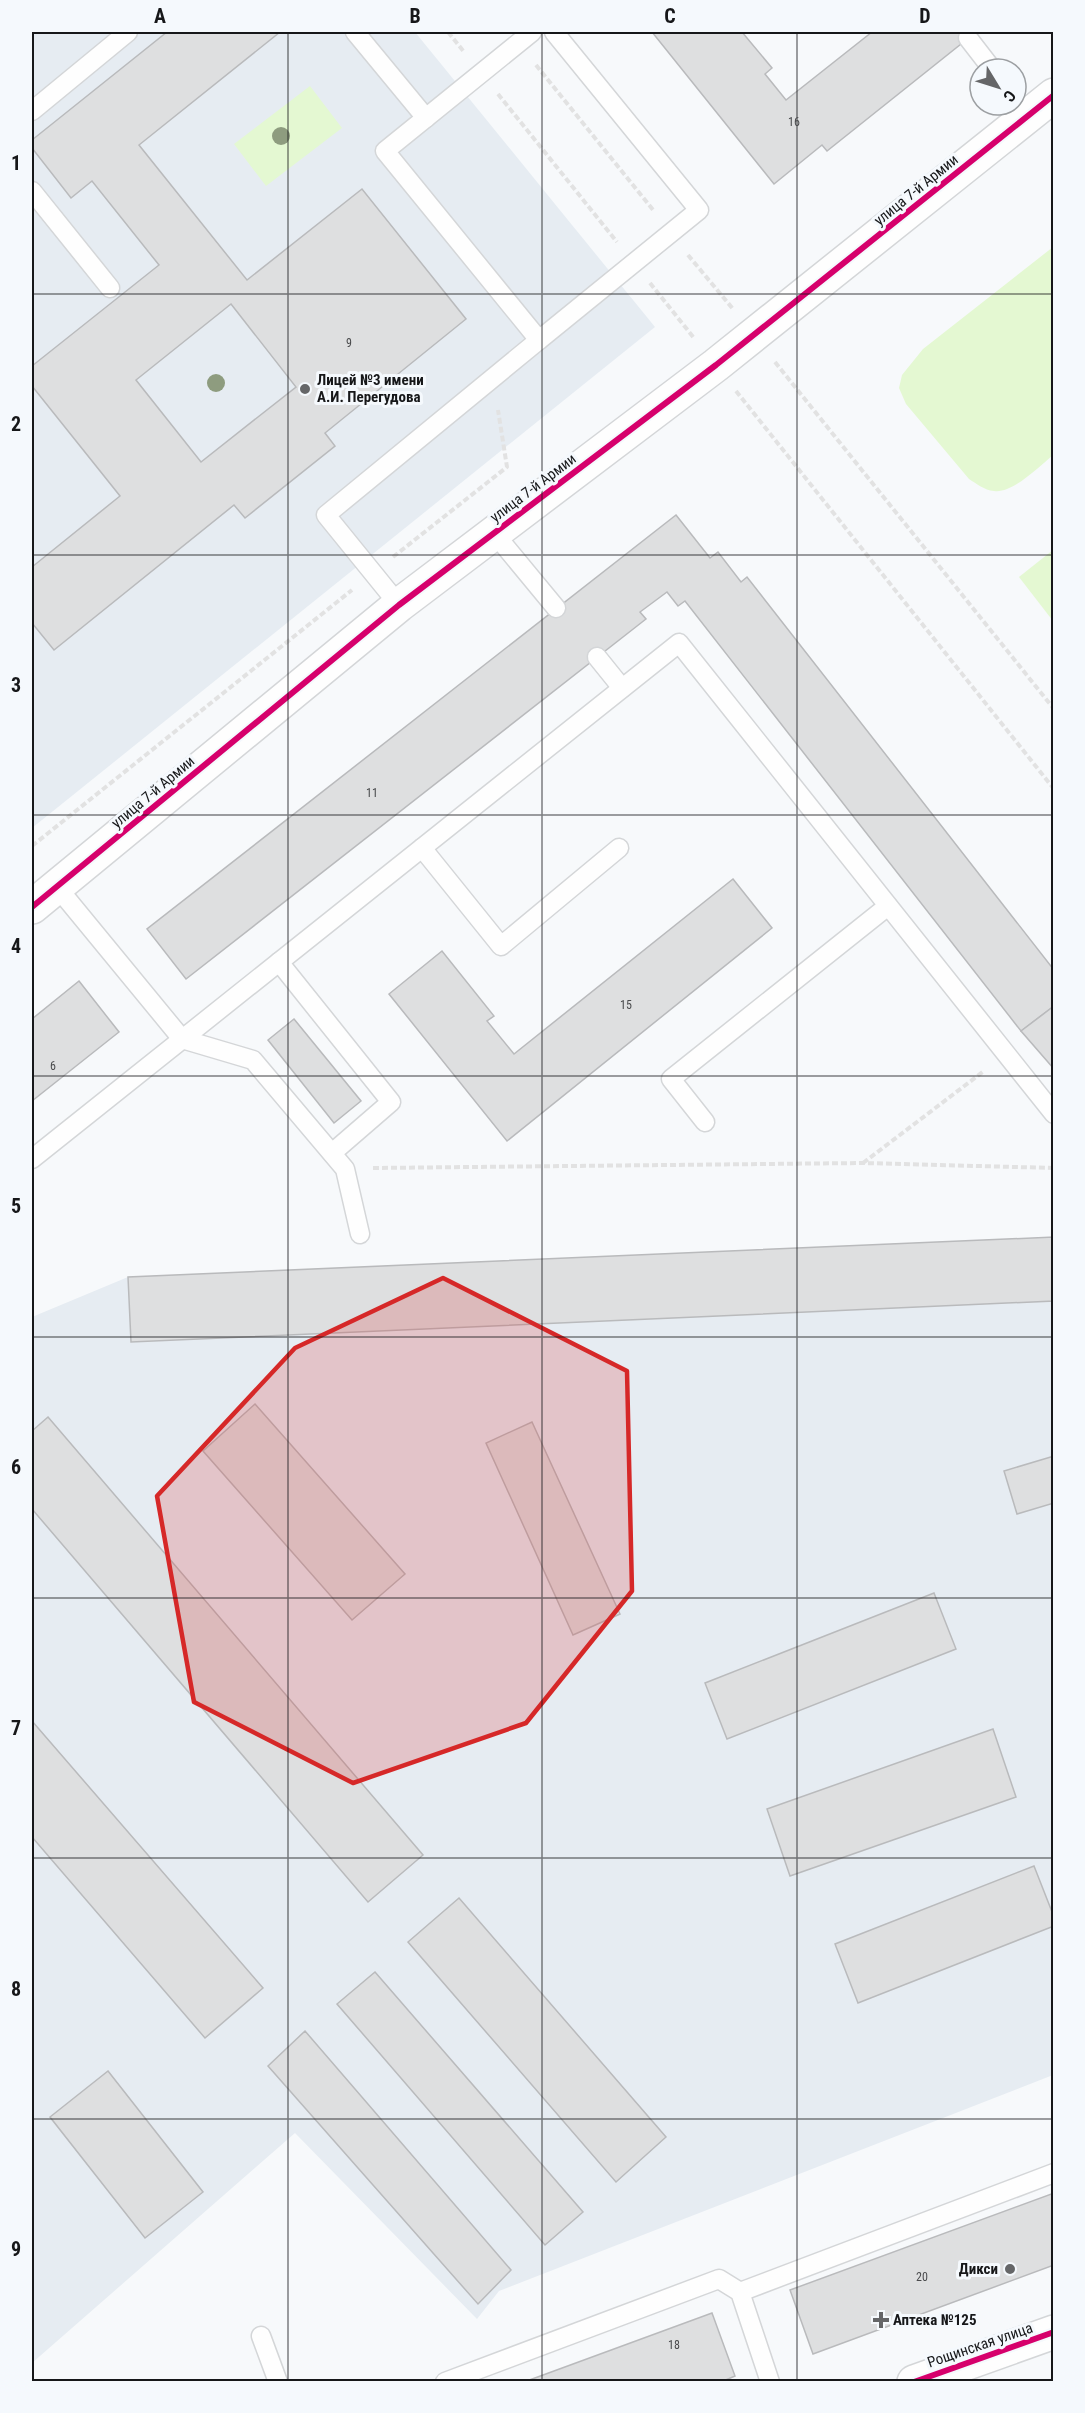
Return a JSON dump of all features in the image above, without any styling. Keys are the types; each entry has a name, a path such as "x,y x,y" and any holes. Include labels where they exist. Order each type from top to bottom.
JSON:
{"street":[{"name":"улица 7-й Армии","path":"32,907 399,605 754,335 1033,102"},
{"name":"Рощинская улица","path":"914,2382 1053,2332"}],"lane":[{"path":"32,111 128,32"},
{"path":"355,32 426,118"},
{"path":"399,605 326,515 699,210 554,32"},
{"path":"525,37 386,151 539,340"},
{"path":"968,38 983,57"},
{"path":"32,192 110,288"},
{"path":"494,532 556,608"},
{"path":"32,1159 679,643 1053,1114"},
{"path":"597,657 622,688"},
{"path":"422,848 501,946 619,848"},
{"path":"57,887 182,1039 253,1060 345,1169 360,1234"},
{"path":"705,1122 671,1079 888,906"},
{"path":"279,962 391,1102 332,1153"},
{"path":"740,2292 1053,2173"},
{"path":"445,2382 719,2279 740,2292 770,2382"},
{"path":"261,2336 278,2382"}],"path":[{"path":"448,32 1053,789"},
{"path":"525,37 671,233 1053,709"},
{"path":"32,846 507,467 502,451 495,377"},
{"path":"863,1163 1006,1055"},
{"path":"345,1169 863,1163 1053,1168"}],"highlighted area":[{"path":"443,1278 627,1371 632,1591 526,1723 353,1783 194,1702 157,1496 295,1348"}],"shaded area":[{"name":"Лицей №3 имени А.И. Перегудова","path":"32,32 415,32 655,327 32,828"},
{"path":"1053,1237 1053,2075 499,2291 477,2319 295,2133 32,2363 32,1317 128,1277"}],"green space":[{"path":"310,86 342,128 266,186 234,144"},
{"path":"1053,247 1053,455 1017,484 1001,491 990,490 969,479 906,404 899,388 902,375 923,349"},
{"path":"1053,550 1053,621 1019,577"}],"building":[{"path":"167,32 280,32 139,145 247,280 362,189 466,319 325,433 335,446 245,518 234,505 54,650 32,623 32,567 120,496 32,386 32,366 159,265 92,181 71,198 32,148 32,140","holes":["231,304 296,387 201,462 136,380"]},
{"path":"652,32 742,32 772,68 765,74 786,100 872,32 976,32 827,151 822,145 774,184"},
{"path":"676,515 710,558 718,552 741,582 747,577 1054,970 1054,1006 1021,1031 685,601 678,606 667,592 640,612 646,619 186,979 147,929"},
{"path":"733,879 772,928 507,1141 389,994 442,951 494,1016 487,1021 514,1054"},
{"path":"79,981 119,1032 32,1101 32,1019"},
{"path":"1054,1006 1054,1069 1021,1031"},
{"path":"294,1019 361,1101 334,1123 268,1040"},
{"path":"1054,1237 1054,1301 131,1342 128,1277"},
{"path":"255,1404 405,1574 352,1620 203,1451"},
{"path":"48,1417 423,1855 368,1902 32,1509 32,1431"},
{"path":"532,1422 620,1614 573,1635 486,1443"},
{"path":"1054,1456 1054,1503 1017,1514 1004,1471"},
{"path":"934,1593 956,1649 727,1739 705,1683"},
{"path":"32,1721 263,1988 205,2038 32,1837"},
{"path":"993,1729 1016,1797 790,1876 767,1809"},
{"path":"1034,1866 1054,1917 1054,1926 858,2003 835,1944"},
{"path":"459,1898 666,2137 616,2182 408,1942"},
{"path":"375,1972 583,2212 545,2245 337,2004"},
{"path":"305,2031 511,2270 478,2304 268,2066"},
{"path":"108,2071 203,2192 145,2238 50,2117"},
{"path":"1054,2193 1054,2265 813,2354 790,2290"},
{"path":"712,2313 735,2376 721,2382 524,2382"}],"cycle path":[{"path":"32,907 399,605 716,365 1054,95"},
{"path":"914,2382 1054,2332"}],"place":[{"name":"Лицей №3 имени А.И. Перегудова","path":"305,389"},
{"name":"Дикси","path":"1010,2269"},
{"name":"Аптека №125","path":"881,2320"}]}
